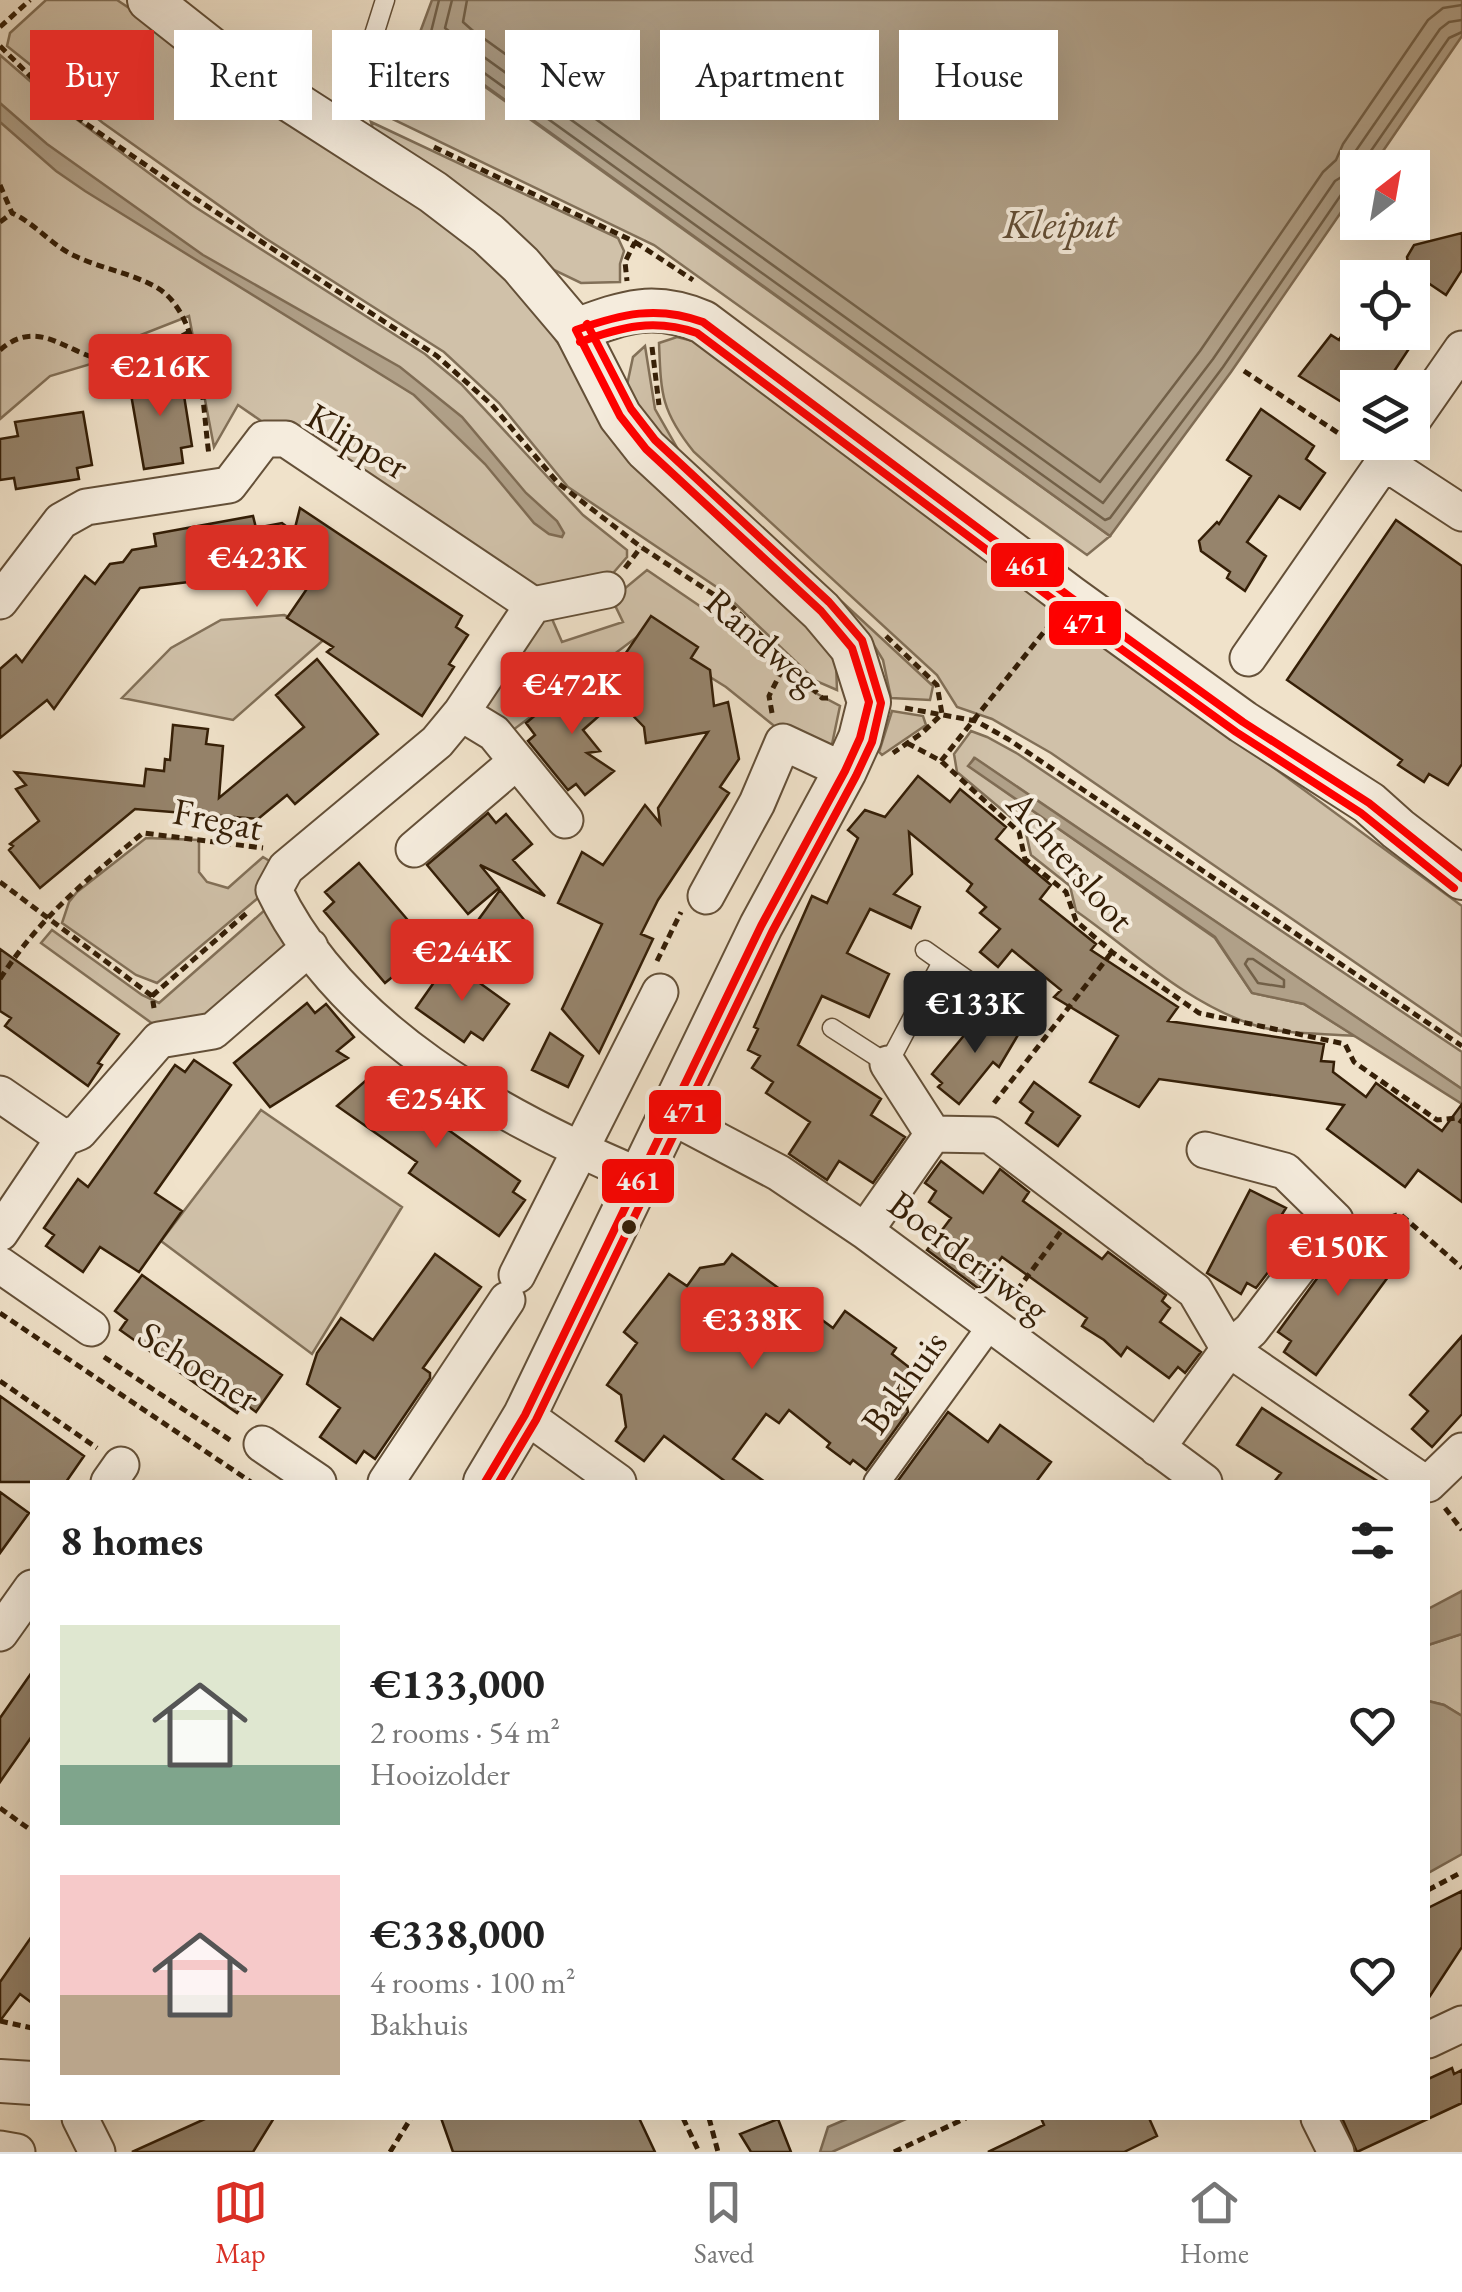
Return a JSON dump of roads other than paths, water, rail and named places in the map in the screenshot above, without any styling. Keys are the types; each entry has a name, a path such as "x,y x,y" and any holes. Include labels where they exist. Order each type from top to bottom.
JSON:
{"street":[{"name":"Randweg","path":"149,0 214,52 433,192 521,264 576,330 620,416 646,449 821,611 852,648 869,702 846,771"},
{"path":"576,330 639,309 675,310 703,322 1070,598 1244,722 1369,803 1398,829 1456,861"},
{"path":"1430,395 1462,349"},
{"name":"Klipper","path":"0,601 62,521 86,508 229,485 264,438 286,439 532,605"},
{"path":"1248,658 1385,460"},
{"path":"1400,460 1462,513"},
{"path":"607,590 532,605 462,714 437,742 280,879 285,912 310,946 362,1010 407,1048 506,1112 640,1176"},
{"path":"462,714 494,732 565,820"},
{"path":"486,1480 525,1415 761,926 846,771 783,742 757,803 706,896"},
{"path":"414,849 517,761"},
{"path":"0,1233 64,1138 79,1132 159,1040 213,1031 310,946"},
{"path":"387,1480 512,1288 660,992"},
{"path":"888,1064 948,1135 990,1136 1082,1203 1195,1291 1229,1349 1422,1480"},
{"path":"0,1094 64,1138"},
{"name":"Boerderijweg","path":"671,1116 778,1173 866,1231 1201,1480"},
{"path":"866,1231 948,1135"},
{"path":"1157,1448 1229,1349 1251,1330 1335,1220 1285,1170 1205,1150"},
{"name":"Schoener","path":"0,1265 91,1328"},
{"name":"Bakhuis","path":"878,1480 991,1325"},
{"path":"525,1415 615,1480"},
{"name":"Schoener","path":"262,1444 315,1480"},
{"path":"1429,1480 1462,1451"},
{"path":"0,1633 30,1591"},
{"path":"1430,2039 1462,2024"},
{"path":"0,2081 30,2083"},
{"path":"81,2120 97,2152"},
{"path":"1321,2120 1336,2152"},
{"path":"0,2150 17,2152"}],"lane":[{"path":"334,127 358,82 385,0"},
{"path":"925,950 983,991"},
{"path":"832,1028 888,1064 941,964"}],"water":[{"name":"Kleiput","path":"432,0 1462,0 1462,36 1384,150 1340,150 1340,214 1231,372 1110,536 533,120 640,120 640,30 505,30 505,100 485,85 485,30 421,30"},
{"path":"0,103 47,144 203,255 400,367 462,417 526,493 557,521 564,533 562,537 549,534 534,523 485,464 414,395 56,171 0,122"},
{"path":"975,758 1462,1089 1462,1104 1304,1004 1252,993 1215,937 968,766"},
{"path":"1462,1591 1462,1634 1430,1644 1430,1608"},
{"path":"1430,1702 1462,1716 1462,1854 1430,1872"},
{"path":"844,2120 904,2120 832,2152 820,2152 828,2127"}]}
